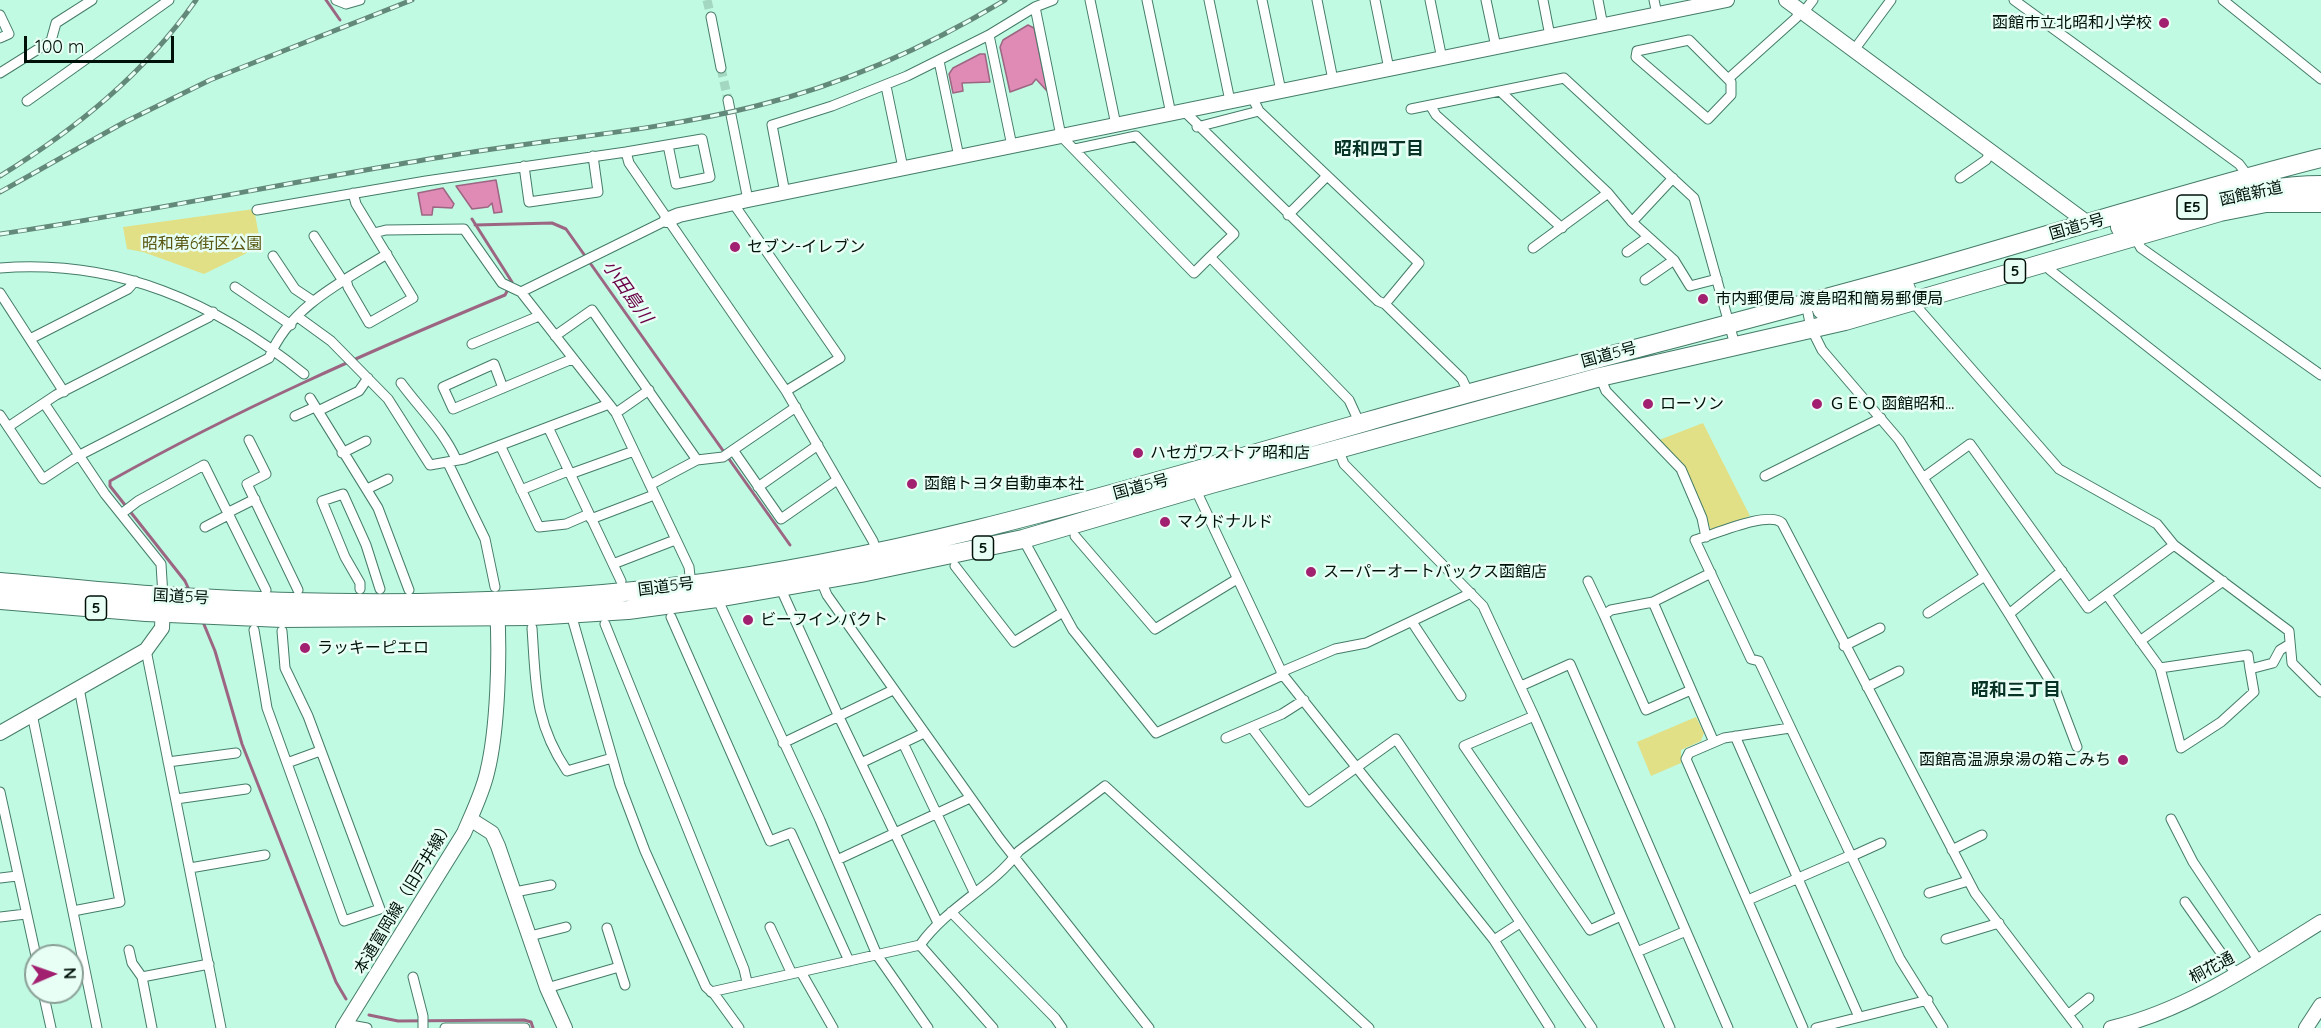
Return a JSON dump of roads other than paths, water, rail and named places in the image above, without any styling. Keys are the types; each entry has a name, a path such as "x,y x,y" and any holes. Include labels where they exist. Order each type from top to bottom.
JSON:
{"highway":[{"name":"国道5号","path":"1910,288 2089,224 2248,176 2321,158"},
{"name":"函館新道","path":"1729,323 1809,321 1910,288 2252,191 2295,185 2321,185"},
{"name":"国道5号","path":"2296,202 2321,196"},
{"name":"国道5号","path":"880,561 1006,524 1338,449 1472,402 1729,323 1910,288 2135,237 2220,212 2266,203 2321,203"},
{"name":"国道5号","path":"0,582 163,605 192,614 207,607 295,602 496,601 818,572 1023,539 1360,424 1600,377 1735,345 1809,321"},
{"name":"国道5号","path":"496,601 571,614 628,610 780,587 818,572"},
{"name":"国道5号","path":"0,600 163,605 183,597 207,607"}],"street":[{"path":"0,74 51,41 56,23 92,0"},
{"path":"27,101 169,0"},
{"path":"336,0 346,4 360,0"},
{"path":"785,193 772,125 886,86 939,61 989,35 1035,7 1053,0"},
{"path":"1035,7 1061,136 1194,273 1234,234 1136,136 1121,124 1090,0"},
{"path":"1147,0 1178,112 1197,127 1462,379 1472,402"},
{"path":"1209,0 1230,101"},
{"path":"1262,0 1281,91"},
{"path":"1317,0 1333,80"},
{"path":"1375,0 1389,69"},
{"path":"1430,0 1442,59"},
{"path":"1486,0 1496,47"},
{"path":"1542,0 1550,36"},
{"path":"1598,0 1603,26"},
{"path":"1654,0 1657,14"},
{"path":"514,289 588,261 679,215 1728,0"},
{"path":"1786,0 2089,224"},
{"path":"1728,79 1813,0"},
{"path":"1854,50 1891,0"},
{"path":"2014,0 2239,164 2248,176"},
{"path":"2223,0 2321,79"},
{"path":"0,15 9,34 0,38"},
{"path":"711,16 722,68"},
{"path":"989,35 1012,146"},
{"path":"1689,40 1728,79 1731,82 1731,95 1708,119 1636,57 1637,51 1689,40"},
{"path":"939,61 959,157"},
{"path":"1411,109 1564,78 1694,198 1735,345"},
{"path":"886,86 903,168"},
{"path":"1500,91 1608,193 1632,222 1674,260 1690,286 1717,279"},
{"path":"1252,97 1259,111 1419,263 1385,304"},
{"path":"728,100 748,200"},
{"path":"1430,105 1436,115 1562,228"},
{"path":"1197,127 1259,111"},
{"path":"1075,149 1136,136"},
{"path":"257,210 702,139 710,177 676,184 669,145"},
{"path":"1960,178 1986,160 1990,151"},
{"path":"626,152 629,163 796,407 880,561"},
{"path":"524,166 530,202 598,192 593,156"},
{"path":"1288,214 1327,176"},
{"path":"1632,222 1673,178"},
{"path":"314,236 344,280 369,323 413,298 356,204 353,193"},
{"path":"1533,248 1608,193"},
{"path":"733,203 840,358 786,391"},
{"path":"374,233 386,230 465,229 539,316 616,413 688,567 691,585"},
{"path":"1627,252 1648,237"},
{"path":"2135,237 2141,248 2321,375"},
{"path":"0,414 43,479 78,456 269,358 272,350 291,325 313,301 387,254"},
{"path":"273,256 295,289 313,301"},
{"path":"1210,257 1349,400 1360,424"},
{"path":"1645,279 1674,260"},
{"path":"0,268 37,266 93,272 135,281 213,312 255,336 304,374"},
{"path":"2050,270 2321,483"},
{"path":"30,339 128,289 135,281"},
{"path":"236,287 291,325"},
{"path":"1910,288 1918,308 2059,469 2157,524 2174,545 2289,631 2292,663 2321,692"},
{"path":"0,293 64,392"},
{"path":"555,336 592,310 697,460"},
{"path":"8,427 44,403 209,318 213,312"},
{"path":"472,344 539,316"},
{"path":"298,317 355,364 388,399 430,465 452,461 500,445 609,404"},
{"path":"1809,321 1822,350 1899,440 2009,614 2055,689 2077,747"},
{"path":"503,388 494,364 442,387 453,410 572,359"},
{"path":"1600,377 1606,391 1685,475 1702,518 1706,537"},
{"path":"295,416 314,405 359,391 368,378"},
{"path":"401,383 430,422 447,440 452,461 485,539 496,601"},
{"path":"616,413 649,390"},
{"path":"0,733 146,650 162,628 161,564 126,510 78,456 44,403"},
{"path":"314,405 378,508 409,590"},
{"path":"650,485 697,460 723,457 796,407"},
{"path":"1765,476 1881,418"},
{"path":"548,427 621,581"},
{"path":"249,440 266,474 247,484 298,590"},
{"path":"342,453 366,441"},
{"path":"1923,478 1970,444 2088,608 2174,545"},
{"path":"500,445 540,527 566,524 654,495"},
{"path":"758,487 818,446"},
{"path":"1338,449 1344,464 1483,606 1521,686 1670,1028"},
{"path":"733,450 780,519 837,480"},
{"path":"521,490 634,451"},
{"path":"126,510 204,465 230,513 266,590"},
{"path":"367,489 388,479"},
{"path":"1192,481 1282,673 1494,940 1550,1028"},
{"path":"360,589 360,583 341,548 322,501 342,494 366,545 380,590"},
{"path":"205,527 255,499"},
{"path":"1943,1028 1928,1000 1900,959 1759,661 1751,659 1695,540 1762,519 1779,519 1968,881 2079,1028"},
{"path":"1075,536 1155,629 1237,579"},
{"path":"1023,539 1063,612 1093,657 1156,733 1335,649 1366,643 1471,593"},
{"path":"613,564 675,540"},
{"path":"955,567 1014,642 1063,612"},
{"path":"818,572 826,595 970,798 1149,1028"},
{"path":"2009,614 2062,572"},
{"path":"1604,615 1611,610 1653,602 1712,573"},
{"path":"1928,613 1985,576"},
{"path":"2140,641 2223,580"},
{"path":"1588,581 1646,710 1691,690"},
{"path":"780,587 839,717 938,923"},
{"path":"2107,595 2160,668 2181,748 2221,722 2254,692 2248,655 2160,668"},
{"path":"717,598 837,860 877,955 928,1028"},
{"name":"本通富岡線（旧戸井線）","path":"344,1026 464,833 487,773 494,730 496,601"},
{"path":"1653,602 1713,740"},
{"path":"571,614 612,758 649,862 706,987 739,1028"},
{"path":"671,617 770,841 791,833 849,961"},
{"path":"1412,622 1461,696"},
{"path":"605,624 744,969 747,982"},
{"path":"532,628 538,710 550,746 567,771 612,758"},
{"path":"1844,646 1880,628"},
{"path":"254,630 267,708 344,921 380,909 308,716 285,668 282,631"},
{"path":"2250,669 2273,663 2280,650 2290,644"},
{"path":"146,650 221,1028"},
{"path":"1521,686 1570,664 1728,1028"},
{"path":"1867,687 1899,671"},
{"path":"73,911 120,902 79,688"},
{"path":"783,744 893,690"},
{"path":"1226,738 1252,728 1304,700"},
{"path":"33,714 97,1028"},
{"path":"1534,716 1464,746 1590,930 1622,916"},
{"path":"1252,728 1308,802 1355,766 1396,739 1592,1028"},
{"path":"1790,728 1713,740 1689,753 1686,759 1803,1028"},
{"path":"861,763 924,733"},
{"path":"1735,736 1859,1017"},
{"path":"903,743 974,892"},
{"path":"288,763 320,751"},
{"path":"168,762 236,753"},
{"path":"711,992 747,982 920,945 938,923 974,892 1105,786 1369,1028"},
{"path":"176,800 246,789"},
{"path":"0,792 33,944"},
{"path":"837,860 970,798"},
{"path":"470,819 492,833 498,846 547,988 565,1028"},
{"path":"2171,819 2193,862 2259,961"},
{"path":"1952,850 1982,835"},
{"path":"1748,900 1881,843"},
{"path":"190,868 265,855"},
{"path":"0,878 17,876"},
{"path":"1929,893 1968,881"},
{"path":"520,891 551,885"},
{"path":"2185,902 2236,974"},
{"path":"951,912 1055,1018 1062,1028"},
{"path":"0,917 26,914"},
{"name":"桐花通","path":"2111,1028 2142,1021 2236,974 2321,922"},
{"path":"1494,940 1520,923"},
{"path":"1946,939 1999,923"},
{"path":"534,935 566,927"},
{"path":"770,927 833,1028"},
{"path":"607,928 625,985"},
{"path":"1637,952 1686,931"},
{"path":"920,945 993,1028"},
{"path":"129,950 132,963 141,977 152,1028"},
{"path":"141,977 209,964"},
{"path":"547,988 620,967"},
{"path":"413,977 423,1016 423,1028"},
{"path":"2069,1014 2089,998"},
{"path":"1816,1028 1928,1000"},
{"path":"46,1004 51,1028"},
{"path":"2306,1028 2321,1005"},
{"path":"344,1026 367,1028"},
{"path":"445,1028 525,1028"}],"waterway":[{"name":"小田島川","path":"326,0 340,20"},
{"path":"190,592 185,581 110,486 110,481 256,405 505,295 512,282 472,219"},
{"name":"小田島川","path":"475,225 552,223 566,229 724,452"},
{"name":"小田島川","path":"729,459 790,545"},
{"path":"203,622 215,651 242,744 336,982 346,999"},
{"path":"369,1015 398,1021 524,1020 531,1022 533,1028"}],"tunnel":[{"path":"707,0 711,17"},
{"path":"721,68 728,100"}],"railway":[{"path":"0,176 55,139 107,98 154,52 196,0"},
{"path":"0,192 123,123 210,80 412,0"},
{"path":"0,234 442,157 639,129 756,106 821,87 884,62 946,33 1005,0"}],"place":[{"name":"函館市立北昭和小学校","path":"2164,23"},
{"name":"セブン-イレブン","path":"735,247"},
{"name":"市内郵便局 渡島昭和簡易郵便局","path":"1703,299"},
{"name":"ローソン","path":"1648,404"},
{"name":"ＧＥＯ 函館昭和…","path":"1817,404"},
{"name":"ハセガワストア昭和店","path":"1138,453"},
{"name":"函館トヨタ自動車本社","path":"912,484"},
{"name":"マクドナルド","path":"1165,522"},
{"name":"スーパーオートバックス函館店","path":"1311,572"},
{"name":"ビーフインパクト","path":"748,620"},
{"name":"ラッキーピエロ","path":"305,648"},
{"name":"函館高温源泉湯の箱こみち","path":"2123,760"}],"district":[{"name":"昭和四丁目","path":"1379,150"},
{"name":"昭和三丁目","path":"2016,691"}],"park label":[{"name":"昭和第6街区公園","path":"202,244"}]}
